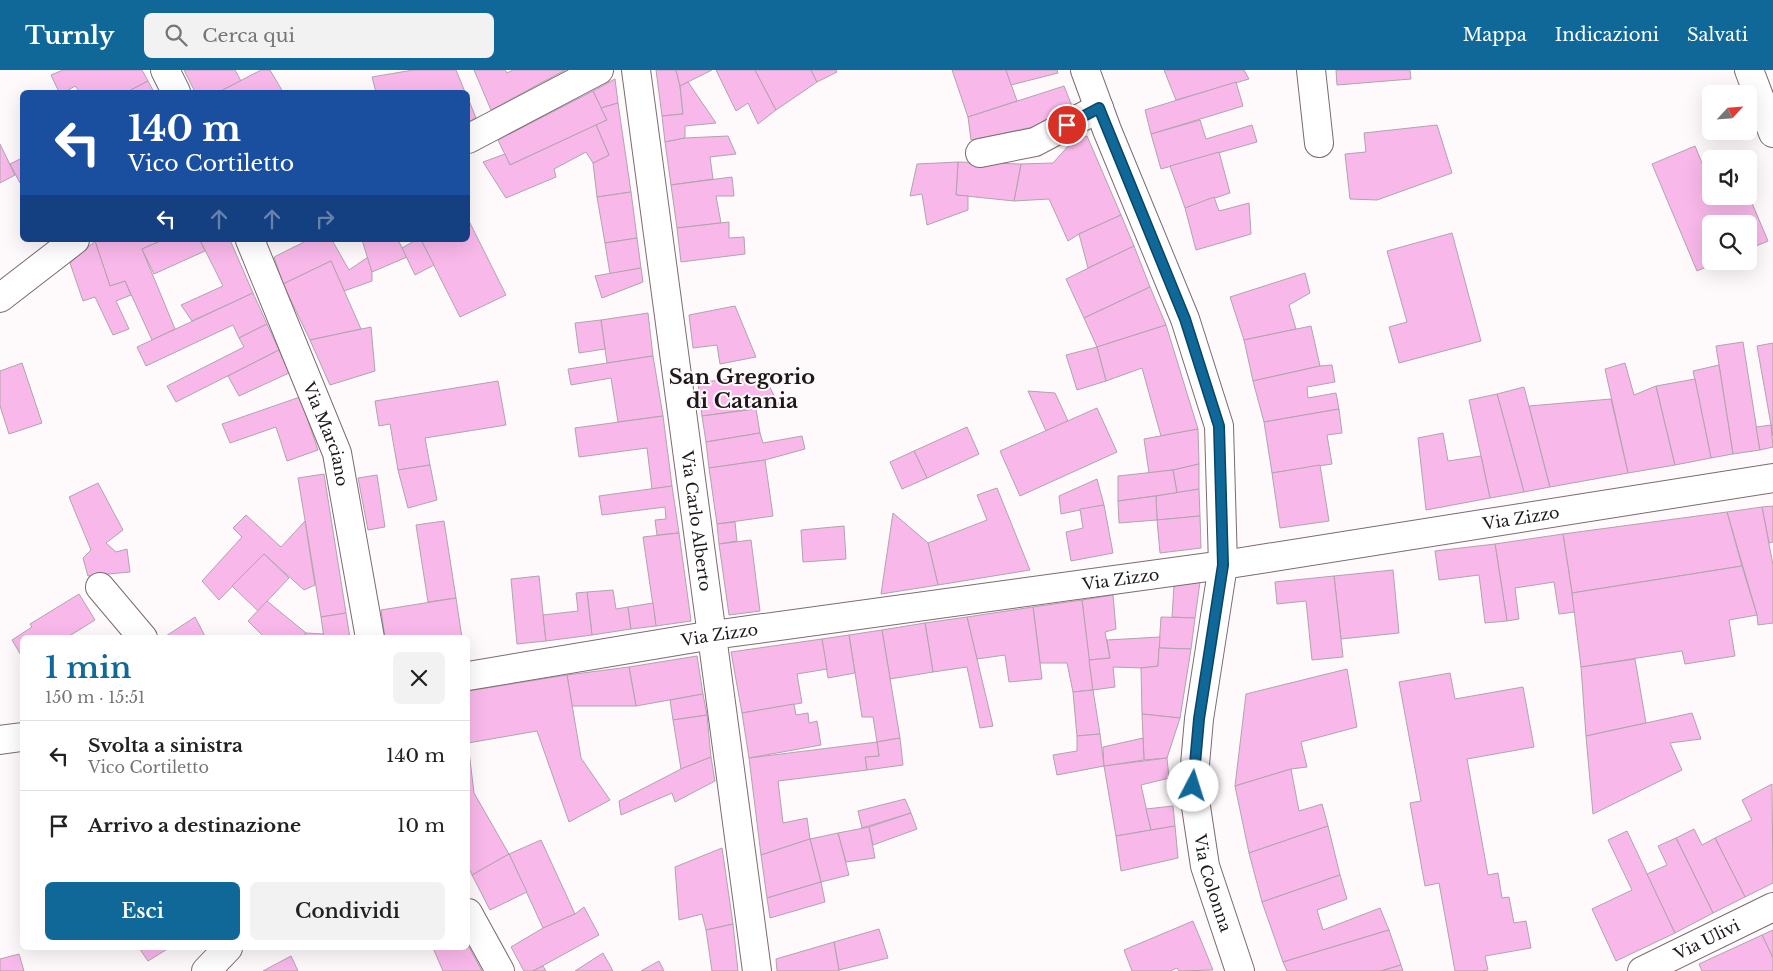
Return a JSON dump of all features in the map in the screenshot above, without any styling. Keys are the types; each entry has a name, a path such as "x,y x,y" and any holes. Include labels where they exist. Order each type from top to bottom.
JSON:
{"street":[{"path":"165,70 175,90"},
{"path":"470,138 599,70"},
{"name":"Via Carlo Alberto","path":"636,70 757,971"},
{"name":"Via Colonna","path":"1085,70 1110,139 1185,319 1219,426 1223,565 1199,719 1193,786 1206,866 1240,971"},
{"path":"1311,70 1319,144"},
{"path":"1749,70 1773,134"},
{"path":"980,153 1036,142 1099,108"},
{"path":"0,298 72,242"},
{"name":"Via Marciano","path":"260,243 337,453 369,635"},
{"name":"Via Zizzo","path":"470,676 713,635 1223,565 1773,478"},
{"path":"100,587 140,635"},
{"path":"0,740 20,737"},
{"name":"Via Ulivi","path":"1642,971 1680,963 1773,907"},
{"path":"470,916 500,971"},
{"path":"206,971 226,950"}],"building":[{"path":"63,70 142,70 148,81 131,90 78,90 75,86 68,90 58,90 51,75"},
{"path":"184,70 235,70 241,81 223,90 194,90"},
{"path":"261,70 270,70 282,90 223,90"},
{"path":"413,70 456,70 464,90 375,90 372,77"},
{"path":"474,70 505,70 507,73 513,70 565,70 491,110"},
{"path":"656,70 676,70 683,114 662,116"},
{"path":"676,70 712,70 680,86"},
{"path":"716,70 755,70 776,110 758,124 748,103 736,111"},
{"path":"755,70 811,70 817,82 776,110"},
{"path":"811,70 836,70 837,72 817,82"},
{"path":"952,70 1006,70 1017,101 968,117"},
{"path":"1006,70 1057,70 1058,73 1011,85"},
{"path":"1164,70 1244,70 1249,79 1176,100"},
{"path":"1336,70 1410,70 1411,79 1337,85"},
{"path":"615,79 618,103 601,108 593,91"},
{"path":"148,81 153,90 131,90"},
{"path":"688,82 716,123 685,126 685,138 665,142 662,116 683,114 680,86"},
{"path":"1236,82 1243,106 1151,134 1145,110"},
{"path":"1064,86 1072,106 1038,126 971,140 968,117"},
{"path":"593,91 607,120 510,165 498,140"},
{"path":"470,103 476,118 470,121"},
{"path":"618,103 631,192 597,197 593,163 609,155 596,125 607,120 601,108"},
{"path":"1200,120 1206,139 1252,125 1257,142 1161,169 1151,134"},
{"path":"596,125 609,155 593,163 586,152 554,169 556,177 506,198 483,162 505,154 510,165"},
{"path":"1437,125 1452,173 1377,200 1350,199 1345,154 1366,152 1364,133"},
{"path":"728,136 736,154 710,157 713,179 671,185 665,142 685,138"},
{"path":"1087,136 1121,215 1068,241 1049,199 1014,201 1021,164 1053,163 1071,143"},
{"path":"0,144 15,175 0,183"},
{"path":"1695,146 1702,163 1702,205 1753,205 1768,241 1757,246 1757,215 1702,215 1702,269 1697,271 1652,164"},
{"path":"1219,152 1230,193 1185,208 1170,166"},
{"path":"20,159 20,183 10,164"},
{"path":"958,162 1021,164 1014,201 956,195"},
{"path":"958,162 956,195 968,196 968,210 927,225 922,194 910,196 917,164"},
{"path":"732,177 734,196 716,196 721,223 677,228 671,185"},
{"path":"631,192 637,238 605,243 597,197"},
{"path":"1214,197 1219,211 1249,203 1251,234 1196,250 1185,208"},
{"path":"1121,215 1134,246 1088,268 1079,234"},
{"path":"729,222 729,238 744,237 745,254 681,262 677,228"},
{"path":"470,223 506,295 460,317 422,242 470,242"},
{"path":"1452,233 1481,341 1399,363 1389,327 1407,322 1387,251"},
{"path":"637,238 641,268 610,274 605,243"},
{"path":"95,242 158,242 142,249 175,329 152,340 125,281 110,286"},
{"path":"95,242 110,286 125,281 131,295 116,301 129,329 113,335 95,297 83,301 70,263"},
{"path":"158,242 201,242 205,251 154,274 142,249"},
{"path":"201,242 231,242 253,293 192,321 181,305 223,286"},
{"path":"304,242 333,242 349,270 368,257 372,281 344,291 331,261 283,284 274,257"},
{"path":"363,242 399,242 407,257 372,272"},
{"path":"412,242 422,242 434,265 415,275 402,248"},
{"path":"1134,246 1150,287 1084,318 1066,279"},
{"path":"331,261 361,329 310,340 283,284"},
{"path":"641,268 643,282 602,298 595,276"},
{"path":"1305,273 1310,293 1289,305 1296,329 1244,340 1230,297"},
{"path":"1150,287 1166,325 1097,347 1084,318"},
{"path":"253,293 267,324 239,338 233,325 146,366 137,347"},
{"path":"735,306 756,357 720,364 717,345 693,348 689,315"},
{"path":"648,313 653,356 607,363 601,320"},
{"path":"601,320 605,349 579,353 575,323"},
{"path":"267,324 279,350 176,402 167,386 244,347 239,338"},
{"path":"1166,325 1198,429 1161,436 1142,368 1106,381 1097,347"},
{"path":"1311,326 1320,366 1253,381 1244,340"},
{"path":"371,327 375,371 330,385 310,340"},
{"path":"1743,342 1760,450 1733,454 1716,346"},
{"path":"1773,343 1773,436 1757,346"},
{"path":"1097,347 1106,381 1077,390 1066,355"},
{"path":"279,350 289,373 239,396 228,376"},
{"path":"653,356 663,416 618,422 611,378 571,385 568,369"},
{"path":"22,363 42,423 9,434 0,406 0,371"},
{"path":"1625,363 1634,395 1656,386 1675,465 1628,473 1605,369"},
{"path":"1332,365 1335,382 1307,387 1308,398 1336,393 1339,409 1264,422 1253,381"},
{"path":"1719,365 1733,454 1711,458 1693,371"},
{"path":"763,374 779,405 702,416 698,383"},
{"path":"1695,379 1711,458 1675,465 1656,386"},
{"path":"498,381 506,425 425,438 430,465 398,470 390,424 379,426 375,401"},
{"path":"1524,387 1550,487 1524,492 1497,394"},
{"path":"1028,391 1055,393 1068,421 1046,431"},
{"path":"1497,394 1524,492 1490,498 1469,400"},
{"path":"300,397 318,450 287,461 276,427 230,443 222,424"},
{"path":"1611,399 1628,473 1550,487 1529,406"},
{"path":"1097,408 1117,452 1020,496 1000,451"},
{"path":"756,409 760,433 706,442 702,416"},
{"path":"1339,409 1342,433 1327,435 1332,464 1272,473 1264,422"},
{"path":"663,416 672,486 652,489 647,448 579,457 575,428"},
{"path":"1771,425 1773,447 1760,450 1756,427"},
{"path":"967,427 979,454 927,478 914,451"},
{"path":"1198,429 1199,464 1149,473 1144,439"},
{"path":"760,433 763,443 802,436 805,449 765,460 709,468 706,442"},
{"path":"1443,433 1448,461 1481,456 1490,498 1426,510 1418,438"},
{"path":"914,451 927,478 902,489 890,462"},
{"path":"765,460 773,516 717,524 709,468"},
{"path":"1199,464 1199,489 1177,493 1173,470"},
{"path":"430,465 437,500 408,508 398,470"},
{"path":"1320,465 1329,521 1280,528 1272,473"},
{"path":"1173,470 1177,493 1118,501 1118,476"},
{"path":"324,474 346,613 321,617 298,478"},
{"path":"377,475 385,527 368,530 358,478"},
{"path":"1097,479 1104,505 1061,514 1059,496"},
{"path":"98,483 123,530 106,543 116,552 127,549 130,572 88,576 83,558 91,550 69,497"},
{"path":"672,486 679,533 657,535 655,520 666,519 665,507 602,515 599,496"},
{"path":"997,488 1030,570 938,585 928,543 987,520 977,495"},
{"path":"1199,489 1200,516 1157,520 1156,496"},
{"path":"1156,496 1157,520 1119,523 1118,501"},
{"path":"1104,505 1113,553 1071,561 1066,532 1083,528 1080,509"},
{"path":"1773,506 1773,542 1769,543 1762,507"},
{"path":"1762,507 1773,565 1773,623 1758,625 1757,615 1727,512"},
{"path":"1727,512 1742,566 1572,593 1563,534"},
{"path":"893,513 928,543 938,585 881,594"},
{"path":"246,515 281,547 305,521 315,585 304,590 264,554 219,600 202,581 242,537 233,528"},
{"path":"1200,516 1201,548 1160,553 1157,520"},
{"path":"444,521 456,598 428,602 416,525"},
{"path":"735,522 737,541 719,544 717,524"},
{"path":"844,526 846,559 803,562 801,530"},
{"path":"679,533 691,621 656,626 643,537"},
{"path":"1563,534 1575,612 1559,614 1554,582 1515,588 1519,619 1507,621 1495,544"},
{"path":"751,540 760,611 729,615 719,544"},
{"path":"1495,544 1507,621 1485,623 1479,575 1439,580 1435,551"},
{"path":"264,554 289,578 258,611 232,586"},
{"path":"1742,566 1757,615 1729,620 1735,656 1685,664 1682,651 1581,667 1572,593"},
{"path":"1393,570 1399,633 1341,639 1334,576"},
{"path":"539,576 546,641 517,644 511,579"},
{"path":"1334,576 1343,657 1312,660 1306,601 1277,604 1275,582"},
{"path":"1200,582 1195,618 1172,617 1174,586"},
{"path":"613,590 616,609 628,607 631,629 592,635 587,592"},
{"path":"587,592 592,635 546,641 543,615 578,611 576,593"},
{"path":"79,594 95,620 71,635 20,635 20,654 12,640 32,627 30,624"},
{"path":"1113,595 1116,629 1105,632 1110,658 1089,660 1082,600"},
{"path":"456,598 462,635 385,635 381,610"},
{"path":"1082,600 1093,690 1073,692 1067,663 1040,663 1033,607"},
{"path":"267,601 306,633 304,635 262,635 248,621"},
{"path":"653,603 656,626 631,629 628,607"},
{"path":"1033,607 1042,679 1009,682 1005,655 977,659 967,617"},
{"path":"346,613 350,635 324,635 321,617"},
{"path":"195,617 204,635 168,635"},
{"path":"967,617 993,726 980,728 967,667 933,672 925,623"},
{"path":"1161,617 1195,618 1191,649 1159,648"},
{"path":"925,623 933,672 890,679 882,630"},
{"path":"882,630 900,738 877,742 873,717 862,717 849,635"},
{"path":"306,633 323,635 304,635"},
{"path":"849,635 855,673 828,678 822,639"},
{"path":"1160,637 1158,666 1141,668 1113,667 1115,687 1093,690 1089,660 1110,658 1107,640"},
{"path":"822,639 827,669 797,674 802,703 742,713 731,652"},
{"path":"1159,648 1191,649 1180,718 1142,714 1141,668 1158,666"},
{"path":"697,656 703,694 636,706 629,667"},
{"path":"1635,659 1646,723 1586,736 1581,667"},
{"path":"629,667 636,706 572,706 567,675"},
{"path":"1347,669 1357,727 1301,742 1307,767 1291,769 1235,786 1246,694"},
{"path":"1450,673 1455,699 1523,687 1534,747 1467,759 1488,875 1498,873 1502,898 1509,897 1514,923 1526,921 1531,948 1485,956 1488,970 1481,971 1455,971 1439,883 1425,886 1410,803 1421,801 1399,682"},
{"path":"567,675 581,758 610,800 569,822 537,731 470,743 470,691"},
{"path":"1093,690 1100,734 1077,736 1073,692"},
{"path":"703,694 707,715 673,720 670,700"},
{"path":"794,704 796,715 808,713 809,723 817,721 821,745 749,758 742,713"},
{"path":"1692,713 1701,739 1670,743 1682,770 1593,814 1586,736"},
{"path":"1142,714 1180,718 1167,758 1144,760"},
{"path":"707,715 711,757 681,769 673,720"},
{"path":"1100,734 1104,766 1057,775 1053,755 1077,751 1077,736"},
{"path":"900,738 903,765 867,770 865,757 879,756 877,742"},
{"path":"1143,738 1144,760 1104,766 1103,747"},
{"path":"877,742 879,756 865,757 867,770 778,781 783,823 807,818 810,839 761,855 749,758"},
{"path":"711,757 715,781 675,802 672,793 621,815 619,801 681,769"},
{"path":"1167,758 1169,778 1141,785 1151,830 1116,836 1104,766"},
{"path":"470,760 474,793 509,854 472,875 470,870"},
{"path":"1291,769 1299,811 1322,804 1328,826 1249,853 1235,786"},
{"path":"1772,784 1773,883 1745,897 1715,838 1752,820 1742,800"},
{"path":"905,799 911,813 862,828 858,811"},
{"path":"1173,806 1175,826 1151,830 1146,809"},
{"path":"911,813 917,829 873,845 869,827"},
{"path":"1175,826 1178,858 1121,871 1116,836"},
{"path":"1328,826 1340,875 1262,902 1249,853"},
{"path":"869,827 875,858 846,862 838,833"},
{"path":"1694,829 1702,845 1715,838 1745,897 1713,913 1676,838"},
{"path":"1627,831 1675,933 1616,961 1592,909 1632,890 1608,840"},
{"path":"838,833 849,875 821,882 810,839"},
{"path":"1676,838 1713,913 1675,933 1647,874 1667,865 1658,846"},
{"path":"810,839 821,882 767,898 761,855"},
{"path":"541,840 575,914 543,928 509,854"},
{"path":"722,848 733,924 706,930 702,914 679,920 675,867"},
{"path":"509,854 527,892 490,910 472,875"},
{"path":"1340,875 1347,899 1317,910 1323,930 1380,908 1389,930 1283,962 1262,902"},
{"path":"821,882 825,902 770,918 767,898"},
{"path":"584,907 599,935 533,971 524,971 511,947 543,928 575,914"},
{"path":"1193,921 1213,970 1179,971 1177,968 1170,971 1132,971 1124,950"},
{"path":"733,924 738,971 712,971 706,930"},
{"path":"879,929 888,958 839,970 834,942"},
{"path":"1389,930 1401,965 1381,971 1287,971 1283,962"},
{"path":"1773,930 1773,958 1762,935"},
{"path":"1762,935 1773,958 1773,971 1702,971 1699,964"},
{"path":"834,942 839,971 777,971 776,959"},
{"path":"470,949 482,971 443,971 434,950"},
{"path":"140,950 166,950 148,961"},
{"path":"603,953 613,971 575,971"},
{"path":"19,954 24,971 0,971 0,959"},
{"path":"291,956 298,971 263,971"},
{"path":"659,961 664,971 641,971"},
{"path":"1401,965 1403,971 1381,971"},
{"path":"543,966 546,971 533,971"}],"district":[{"name":"San Gregorio di Catania","path":"742,389"}],"route":[{"path":"1067,125 1099,108 1185,319 1219,426 1223,565 1199,719 1193,786"}]}
